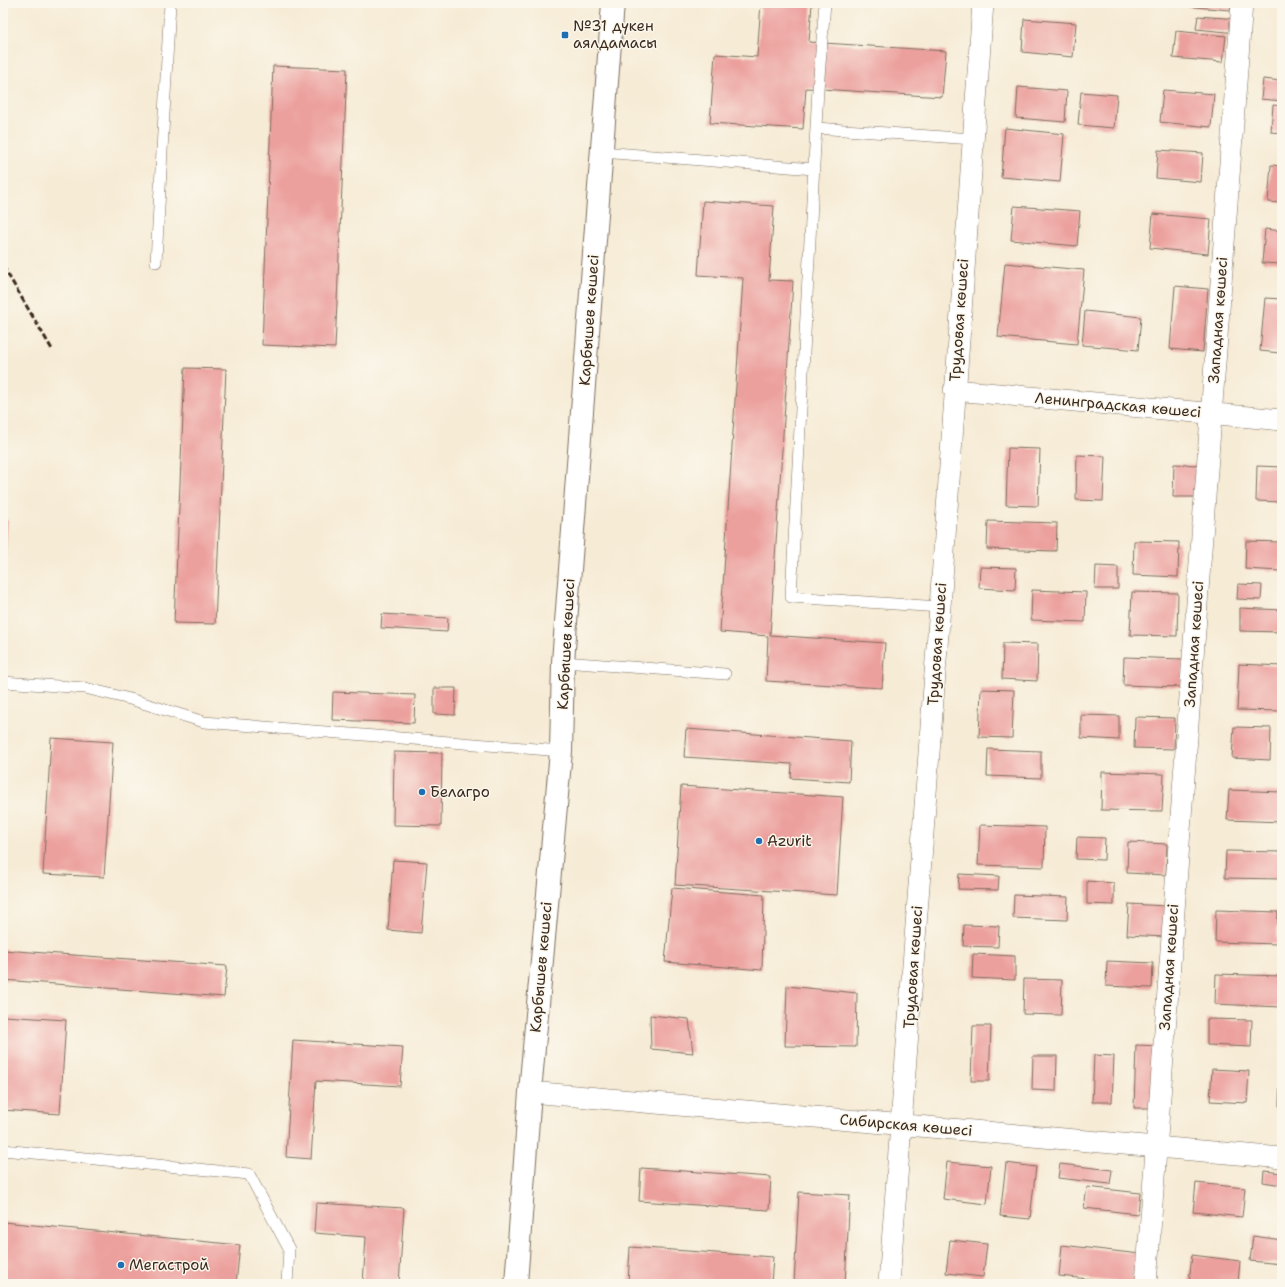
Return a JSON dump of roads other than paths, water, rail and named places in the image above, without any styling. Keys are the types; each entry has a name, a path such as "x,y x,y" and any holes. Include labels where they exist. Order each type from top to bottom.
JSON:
{"main road":[{"name":"Карбышев көшесі","path":"516,1284 530,1092 560,751 563,662 613,3"}],"street":[{"name":"Трудовая көшесі","path":"889,1284 940,607 982,3"},
{"name":"Западная көшесі","path":"1146,1284 1242,3"},
{"name":"Ленинградская көшесі","path":"954,390 1282,420"},
{"name":"Сибирская көшесі","path":"530,1092 1282,1158"}],"lane":[{"path":"156,262 170,3"},
{"path":"825,3 816,128 791,597 940,607"},
{"path":"816,128 973,139"},
{"path":"602,152 814,169"},
{"path":"563,662 725,674"},
{"path":"3,682 85,688 130,699 204,722 560,751"},
{"path":"3,1150 249,1174 288,1249 287,1284"}],"railway":[{"path":"3,266 53,351"}],"place":[{"name":"№31 дүкен аялдамасы","path":"565,35"},
{"name":"Белагро","path":"422,792"},
{"name":"Azurit","path":"759,841"},
{"name":"Мегастрой","path":"121,1265"}]}
